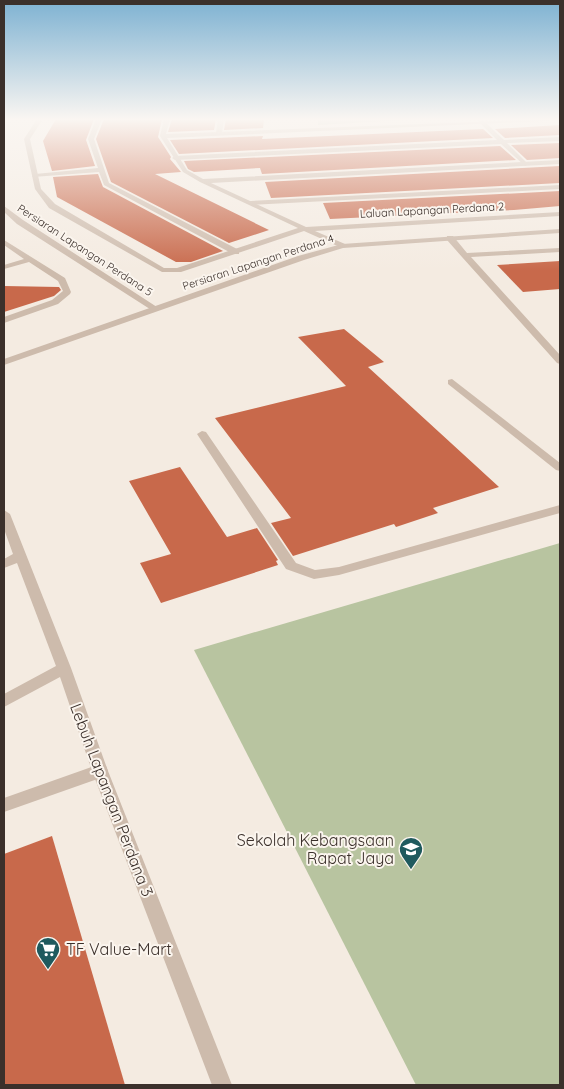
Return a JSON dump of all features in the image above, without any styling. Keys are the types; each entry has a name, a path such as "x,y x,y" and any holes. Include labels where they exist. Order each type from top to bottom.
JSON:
{"street":[{"path":"34,170 38,189 52,206 159,269 167,271 178,270 304,229"},
{"path":"35,176 101,170 106,184 236,252"},
{"path":"184,170 202,181 342,246"},
{"path":"202,181 415,170"},
{"path":"250,203 560,187"},
{"name":"Persiaran Lapangan Perdana 5","path":"4,208 20,222 156,309"},
{"name":"Laluan Lapangan Perdana 2","path":"304,229 560,214"},
{"name":"Persiaran Lapangan Perdana 4","path":"4,362 301,258 342,246 560,231"},
{"path":"450,238 560,361"},
{"path":"4,242 62,280 67,292 55,302 4,320"},
{"path":"465,255 560,250"},
{"path":"4,267 31,259"},
{"path":"548,347 560,346"},
{"path":"452,382 560,468"},
{"path":"202,434 291,566 314,575 340,571 560,509"},
{"name":"Lebuh Lapangan Perdana 3","path":"4,514 64,668 100,771 222,1085"},
{"path":"4,564 21,556"},
{"path":"4,701 64,668"},
{"path":"4,805 100,771"}],"green space":[{"path":"560,543 560,1085 416,1085 194,650"}],"building":[{"path":"107,170 179,170 181,172 155,174 269,230 229,243 111,182"},
{"path":"190,170 230,170 194,172"},
{"path":"261,170 338,170 262,174"},
{"path":"490,170 560,170 560,183 271,198 265,182"},
{"path":"98,174 103,187 223,251 191,262 176,262 57,197 53,177"},
{"path":"560,191 560,206 514,210 330,219 323,203"},
{"path":"560,261 560,289 523,292 497,265"},
{"path":"4,286 59,287 61,290 54,296 4,312"},
{"path":"344,329 384,362 368,367 499,487 433,508 438,513 396,527 394,524 293,556 271,523 291,518 215,418 346,386 298,337"},
{"path":"180,467 227,537 257,528 278,560 276,561 278,565 161,603 140,563 171,554 129,481"},
{"name":"TF Value-Mart","path":"52,836 125,1085 4,1085 4,854"}],"place":[{"name":"Sekolah Kebangsaan Rapat Jaya","path":"411,870"},
{"name":"TF Value-Mart","path":"48,970"}]}
